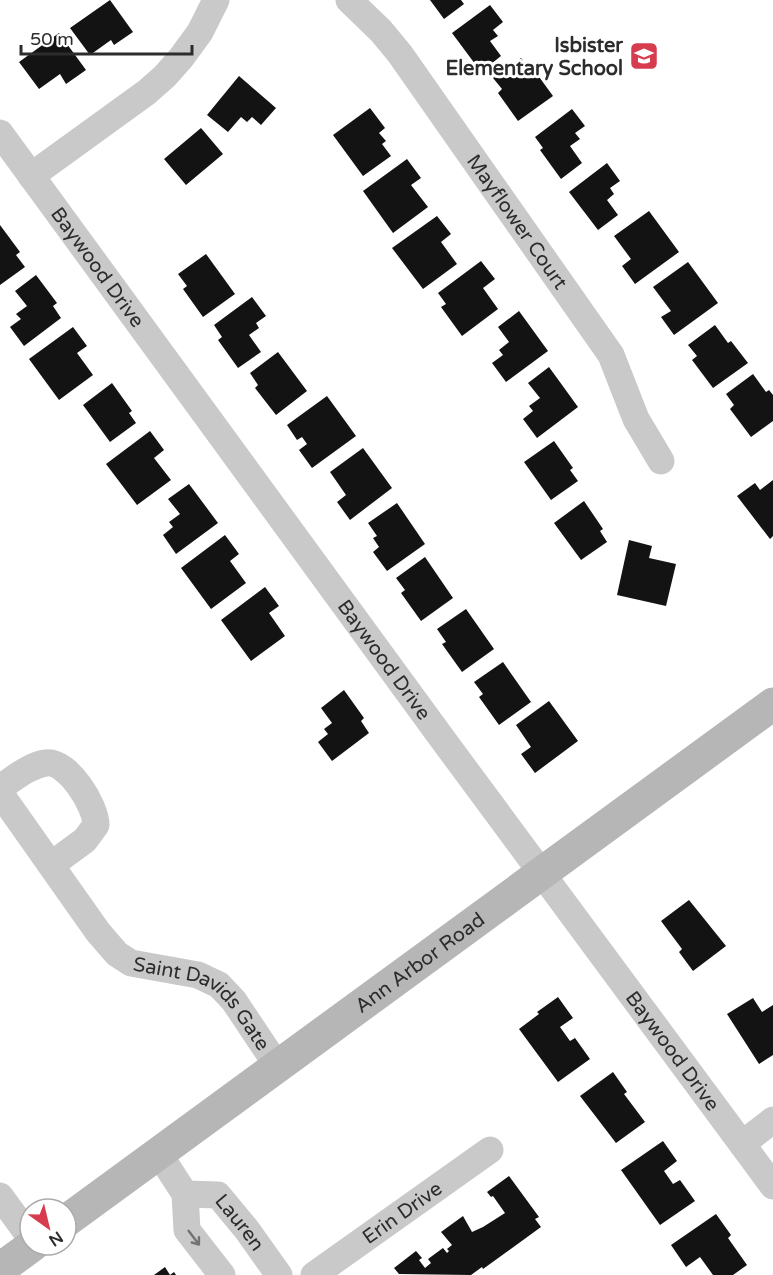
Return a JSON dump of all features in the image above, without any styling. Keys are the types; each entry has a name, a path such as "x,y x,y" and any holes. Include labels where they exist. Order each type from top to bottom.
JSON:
{"main road":[{"name":"Ann Arbor Road","path":"78,1212 773,704"},
{"path":"0,1269 18,1256"}],"street":[{"path":"32,176 147,92 165,76 200,32 216,0"},
{"name":"Mayflower Court","path":"349,0 381,31 400,54 610,355 636,419 661,461"},
{"name":"Baywood Drive","path":"0,133 441,737 544,873 773,1186"},
{"path":"0,788 35,766 53,762 67,771 94,809 96,825 85,840 51,865"},
{"name":"Saint Davids Gate","path":"0,793 98,932 117,954 131,963 198,975 219,985 234,1001 278,1067"},
{"path":"742,1144 773,1120"},
{"name":"Erin Drive","path":"314,1275 490,1150"},
{"name":"Lauren","path":"159,1154 185,1194 187,1230 222,1275"},
{"name":"Lauren","path":"185,1194 218,1196 248,1230 279,1275"},
{"path":"0,1196 18,1221"}],"building":[{"path":"110,0 133,32 114,45 111,40 90,55 70,28"},
{"path":"430,0 461,0 464,4 444,19"},
{"path":"490,5 503,22 493,30 498,36 490,41 501,56 481,72 452,33"},
{"path":"59,33 86,70 66,84 60,74 39,89 19,62"},
{"path":"521,58 534,76 537,74 553,96 518,121 498,93 502,89 493,78"},
{"path":"239,76 276,108 261,125 252,117 247,122 241,117 228,132 207,115"},
{"path":"370,108 385,128 379,133 386,141 382,144 391,156 363,176 333,135"},
{"path":"572,109 585,126 575,133 580,139 570,146 582,163 561,179 540,150 543,148 535,137"},
{"path":"201,128 223,154 186,185 164,159"},
{"path":"407,159 421,178 411,185 428,207 393,233 363,191"},
{"path":"607,163 620,181 610,188 614,194 607,200 618,215 598,230 569,192"},
{"path":"649,211 679,252 635,284 622,266 631,259 614,236"},
{"path":"437,216 451,234 441,242 457,264 423,289 392,248"},
{"path":"0,225 20,252 16,255 25,267 0,285"},
{"path":"206,254 235,294 203,317 183,289 187,286 178,274"},
{"path":"481,261 495,279 483,288 498,309 462,336 441,307 446,304 438,293"},
{"path":"688,262 718,303 674,335 661,317 671,311 653,287"},
{"path":"36,275 57,303 53,306 61,318 24,346 10,327 21,319 16,314 27,306 15,291"},
{"path":"252,297 266,316 256,323 259,328 249,335 261,352 238,368 218,340 222,337 214,325"},
{"path":"519,311 548,351 506,382 492,363 503,355 499,350 509,342 498,327"},
{"path":"715,325 728,343 731,341 748,363 713,388 692,360 697,356 688,345"},
{"path":"73,327 87,346 77,353 93,375 59,400 29,359"},
{"path":"278,352 307,391 276,415 255,388 258,385 250,373"},
{"path":"549,367 578,407 537,438 523,419 533,411 529,406 540,398 528,383"},
{"path":"753,374 766,392 769,390 773,395 773,421 751,437 730,409 734,405 726,394"},
{"path":"112,383 132,411 129,413 136,423 110,442 83,405"},
{"path":"327,396 356,436 312,468 299,450 307,444 302,437 297,440 287,425"},
{"path":"150,431 164,450 154,458 171,480 137,505 106,464"},
{"path":"554,441 573,468 570,470 578,481 551,500 524,462"},
{"path":"363,448 392,488 350,520 337,502 346,495 330,472"},
{"path":"773,480 773,536 770,539 737,496 755,483 760,490"},
{"path":"189,484 218,523 176,554 163,535 173,527 169,522 180,514 168,499"},
{"path":"584,501 603,529 600,531 607,542 581,560 554,523"},
{"path":"397,503 425,544 387,571 373,552 379,547 373,538 377,536 368,523"},
{"path":"225,535 239,554 230,561 246,583 211,609 181,568"},
{"path":"629,540 652,546 649,558 676,564 666,606 617,595"},
{"path":"425,557 453,598 421,621 401,593 405,590 396,578"},
{"path":"265,587 279,606 269,613 285,636 251,661 221,620"},
{"path":"466,609 494,649 462,672 442,644 446,642 437,629"},
{"path":"503,662 531,702 499,725 479,697 483,694 474,682"},
{"path":"344,690 364,718 361,721 369,733 332,761 318,742 328,734 324,729 332,723 321,708"},
{"path":"549,701 578,741 535,773 521,754 531,747 516,725"},
{"path":"689,900 726,946 693,971 679,952 682,949 661,921"},
{"path":"558,997 573,1018 560,1027 570,1041 575,1038 590,1059 558,1082 519,1029"},
{"path":"753,998 762,1012 773,1005 773,1055 759,1064 727,1014"},
{"path":"613,1072 627,1092 624,1094 645,1122 616,1143 580,1096"},
{"path":"663,1141 677,1161 664,1171 673,1184 680,1180 695,1201 660,1225 621,1170"},
{"path":"509,1176 539,1217 535,1219 541,1227 483,1269 482,1267 471,1275 399,1274 394,1268 416,1251 422,1258 419,1260 425,1268 431,1263 428,1259 443,1248 447,1253 449,1251 447,1249 452,1245 441,1232 463,1216 472,1232 505,1213 493,1196 491,1197 487,1192"},
{"path":"716,1214 731,1235 728,1238 747,1265 733,1275 713,1275 700,1257 686,1267 671,1245"},
{"path":"165,1267 170,1275 154,1275"}],"place":[{"name":"Isbister Elementary School","path":"644,56"}]}
